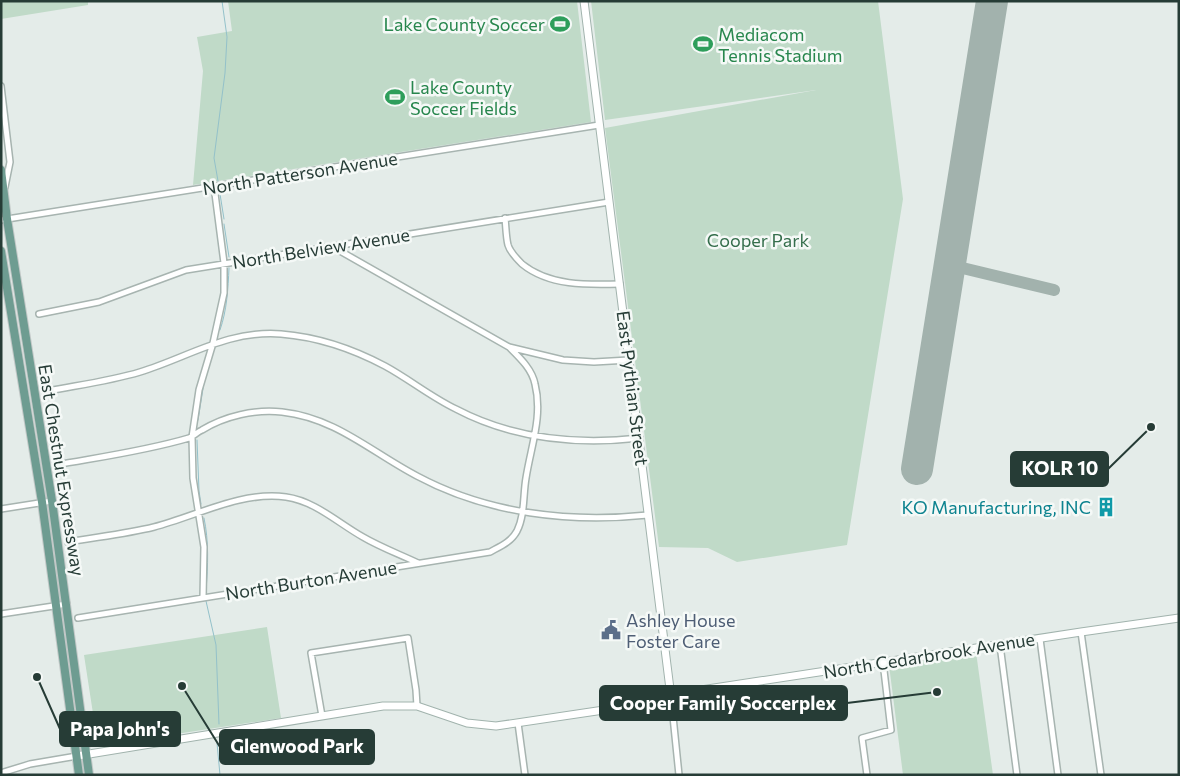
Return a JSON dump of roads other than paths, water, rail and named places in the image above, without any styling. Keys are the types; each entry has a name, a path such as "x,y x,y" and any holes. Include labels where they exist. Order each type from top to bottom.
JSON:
{"main road":[{"name":"East Chestnut Expressway","path":"1,170 4,192 4,220 52,500 89,775"},
{"name":"East Chestnut Expressway","path":"1,251 42,502 79,775"}],"street":[{"name":"East Pythian Street","path":"584,1 640,438 680,775"},
{"path":"1,86 10,162 4,192"},
{"name":"North Patterson Avenue","path":"4,220 600,125"},
{"path":"202,598 204,547 194,478 192,437 199,390 213,343 224,293 224,263 214,186"},
{"name":"North Belview Avenue","path":"38,314 99,302 127,293 173,273 224,263 609,202"},
{"path":"505,218 509,247 517,260 533,273 553,280 575,284 620,284"},
{"path":"333,246 509,347 563,360 586,362 629,360"},
{"path":"48,391 112,379 142,371 213,343 242,335 280,334 317,339 353,350 386,366 456,409 490,425 535,436 572,441 611,441 640,438"},
{"path":"509,347 526,364 529,353"},
{"name":"North Burton Avenue","path":"78,618 490,552 507,543 517,530 522,512 526,478 539,408 535,382 526,364"},
{"path":"56,465 150,448 192,437 202,430 234,416 254,412 282,412 319,420 348,434 417,476 462,496 522,512 566,518 615,518 648,515"},
{"path":"68,542 153,527 199,514 229,502 254,496 286,497 310,504 362,537 418,563"},
{"path":"1,509 52,500"},
{"path":"399,566 400,555"},
{"path":"1,614 67,604"},
{"name":"North Cedarbrook Avenue","path":"1,773 30,764 86,754 383,706 417,706 477,725 518,724 644,704 688,692 1179,618"},
{"path":"1081,632 1101,775"},
{"path":"322,716 311,653 408,638 417,706"},
{"path":"1040,638 1058,775"},
{"path":"1000,645 1016,775"},
{"path":"867,775 862,738 891,730 883,662"},
{"path":"518,724 525,775"}],"waterway":[{"path":"218,181 214,158 225,73 227,37 222,1"},
{"path":"220,194 224,219"},
{"path":"224,224 229,257"},
{"path":"220,330 226,307 229,268"},
{"path":"198,420 205,376"},
{"path":"197,440 201,504"},
{"path":"204,518 208,554 206,590"},
{"path":"206,601 216,645 219,724"},
{"path":"217,743 220,775"}],"place":[{"name":"Lake County Soccer","path":"560,24"},
{"name":"Mediacom Tennis Stadium","path":"703,44"},
{"name":"Lake County Soccer Fields","path":"395,97"},
{"name":"KOLR 10","path":"1151,427"},
{"name":"KO Manufacturing, INC","path":"1106,507"},
{"name":"Ashley House Foster Care","path":"611,630"},
{"name":"Papa John's","path":"37,677"},
{"name":"Glenwood Park","path":"182,686"},
{"name":"Cooper Family Soccerplex","path":"937,692"}],"park label":[{"name":"Cooper Park","path":"758,240"}]}
